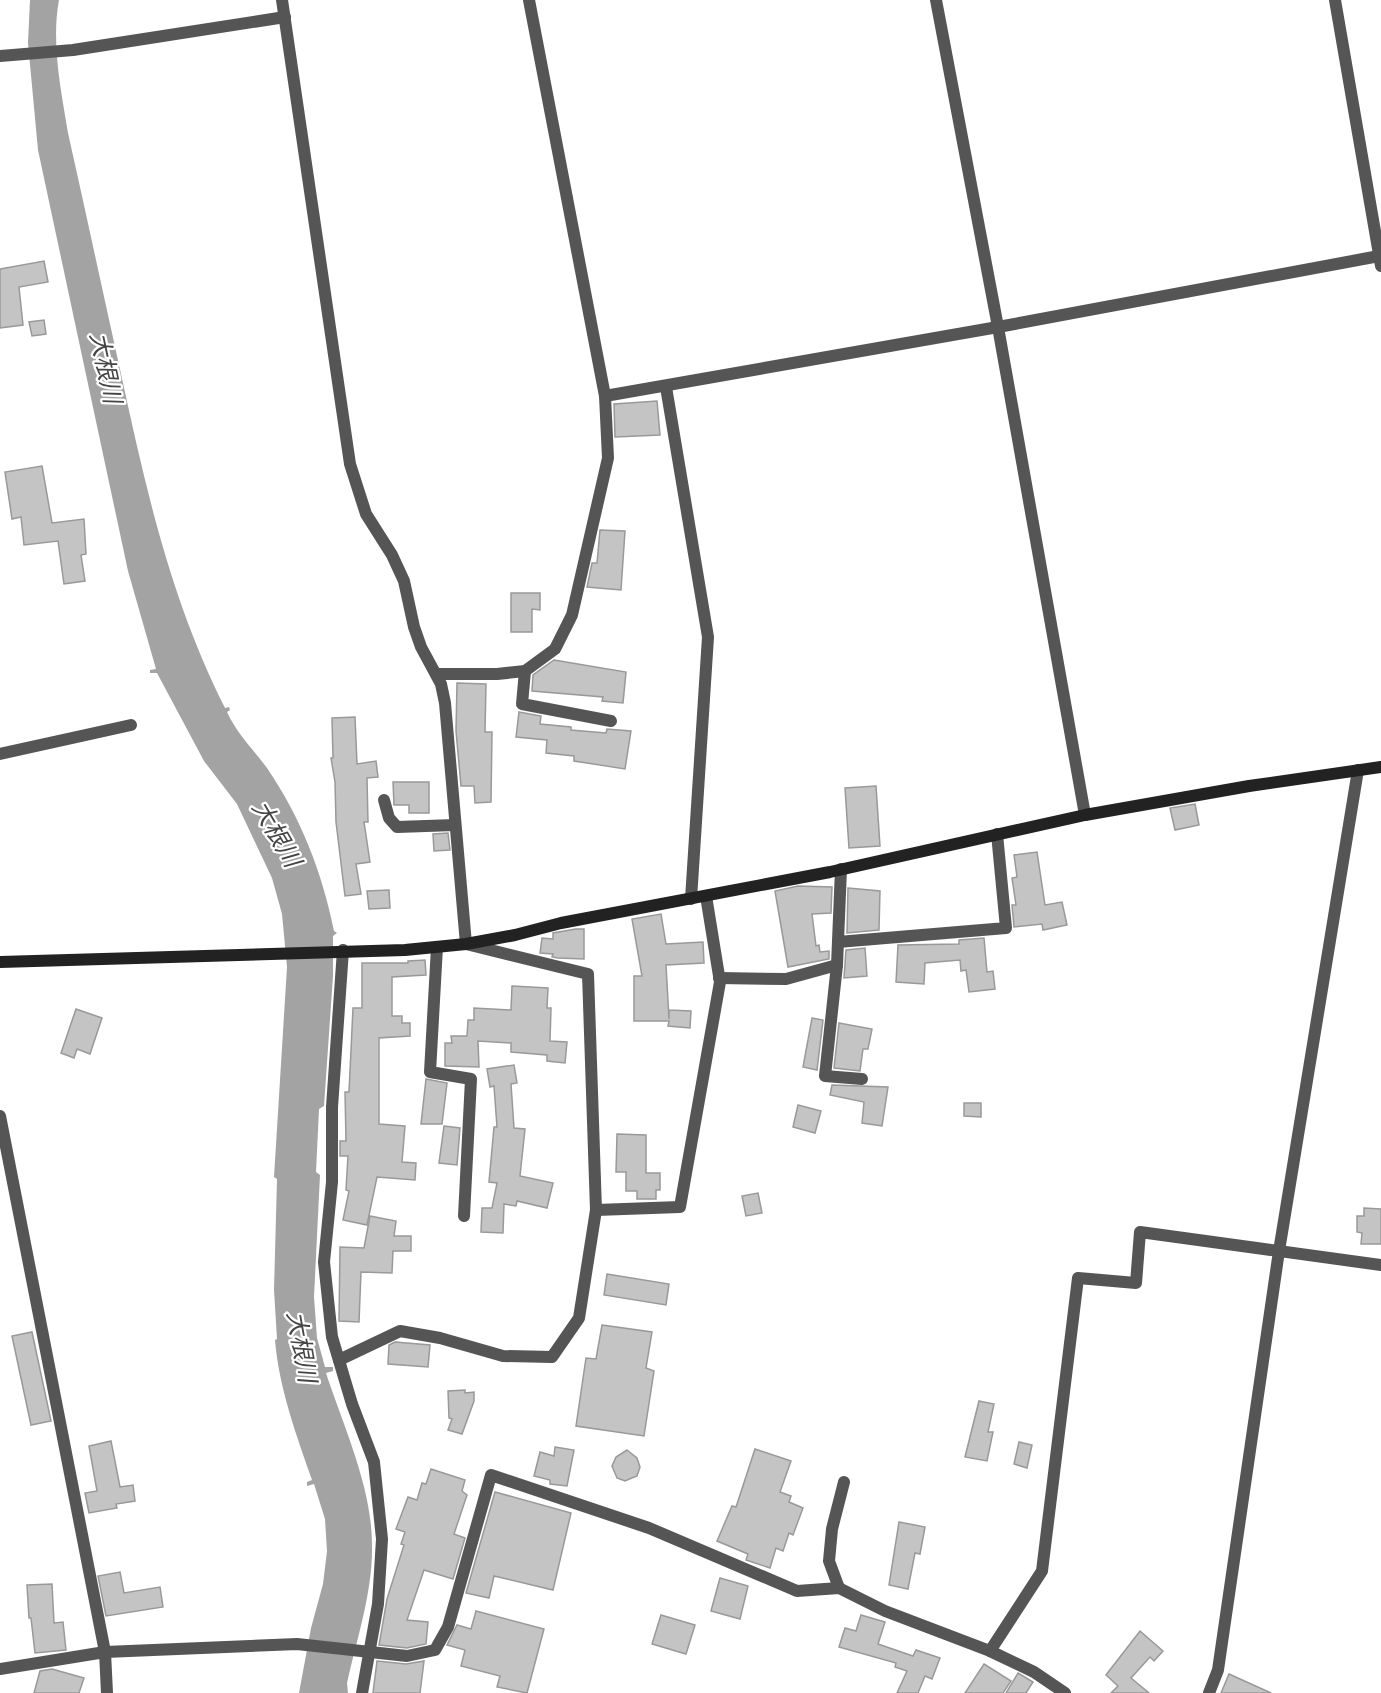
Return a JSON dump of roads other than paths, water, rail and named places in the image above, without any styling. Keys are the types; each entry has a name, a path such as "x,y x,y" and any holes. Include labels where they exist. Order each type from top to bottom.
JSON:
{"street":[{"path":"282,0 350,464 366,514 392,555 404,581 414,627 421,647 436,674 445,703 466,944"},
{"path":"436,674 497,674 525,670 555,649 572,615 608,458 605,396 529,0"},
{"path":"936,0 998,327 1085,815"},
{"path":"605,396 1380,261 1335,0"},
{"path":"4,55 73,50 285,17"},
{"path":"666,387 708,637 691,899"},
{"path":"525,670 522,704 611,721"},
{"path":"0,754 131,725"},
{"path":"0,962 437,947 466,944 561,923 841,869 1085,815 1249,786 1381,767"},
{"path":"1209,1693 1218,1670 1279,1251 1358,770"},
{"path":"384,800 389,818 397,827 455,825"},
{"path":"838,942 1006,928 997,834"},
{"path":"841,869 837,964 825,1076 862,1079"},
{"path":"596,1210 680,1207 719,978 706,896"},
{"path":"339,1360 400,1331 440,1338 503,1356 552,1357 579,1318 596,1210 588,974 466,944"},
{"path":"437,947 430,1072 471,1079 464,1216"},
{"path":"343,950 332,1107 332,1182 324,1262 332,1336 374,1462 382,1539 378,1604 365,1651 362,1693"},
{"path":"719,978 786,979 837,964"},
{"path":"0,1116 105,1652 107,1693"},
{"path":"990,1651 1042,1570 1078,1278 1136,1283 1140,1232 1381,1265"},
{"path":"0,1669 105,1652 297,1644 407,1656 435,1650 441,1642 491,1475 649,1528 797,1591 839,1588 885,1611 990,1651 1034,1672 1065,1693"},
{"path":"839,1588 829,1561 832,1529 844,1482"}],"water":[{"name":"大根川","path":"30,0 59,0 56,50 68,133 140,461 175,585 206,667 225,708 229,707 230,710 227,712 231,720 267,768 300,826 323,888 334,931 337,933 333,936 333,976 324,1106 319,1109 316,1172 320,1175 314,1297 317,1338 325,1367 333,1367 333,1371 326,1373 356,1458 371,1523 370,1580 347,1683 348,1693 299,1693 311,1628 323,1584 327,1551 325,1519 314,1484 307,1486 307,1482 312,1480 284,1393 275,1340 277,1339 274,1290 277,1179 274,1177 287,967 282,914 272,878 237,804 204,761 157,673 150,673 150,670 156,669 128,571 38,150 28,43"}]}
